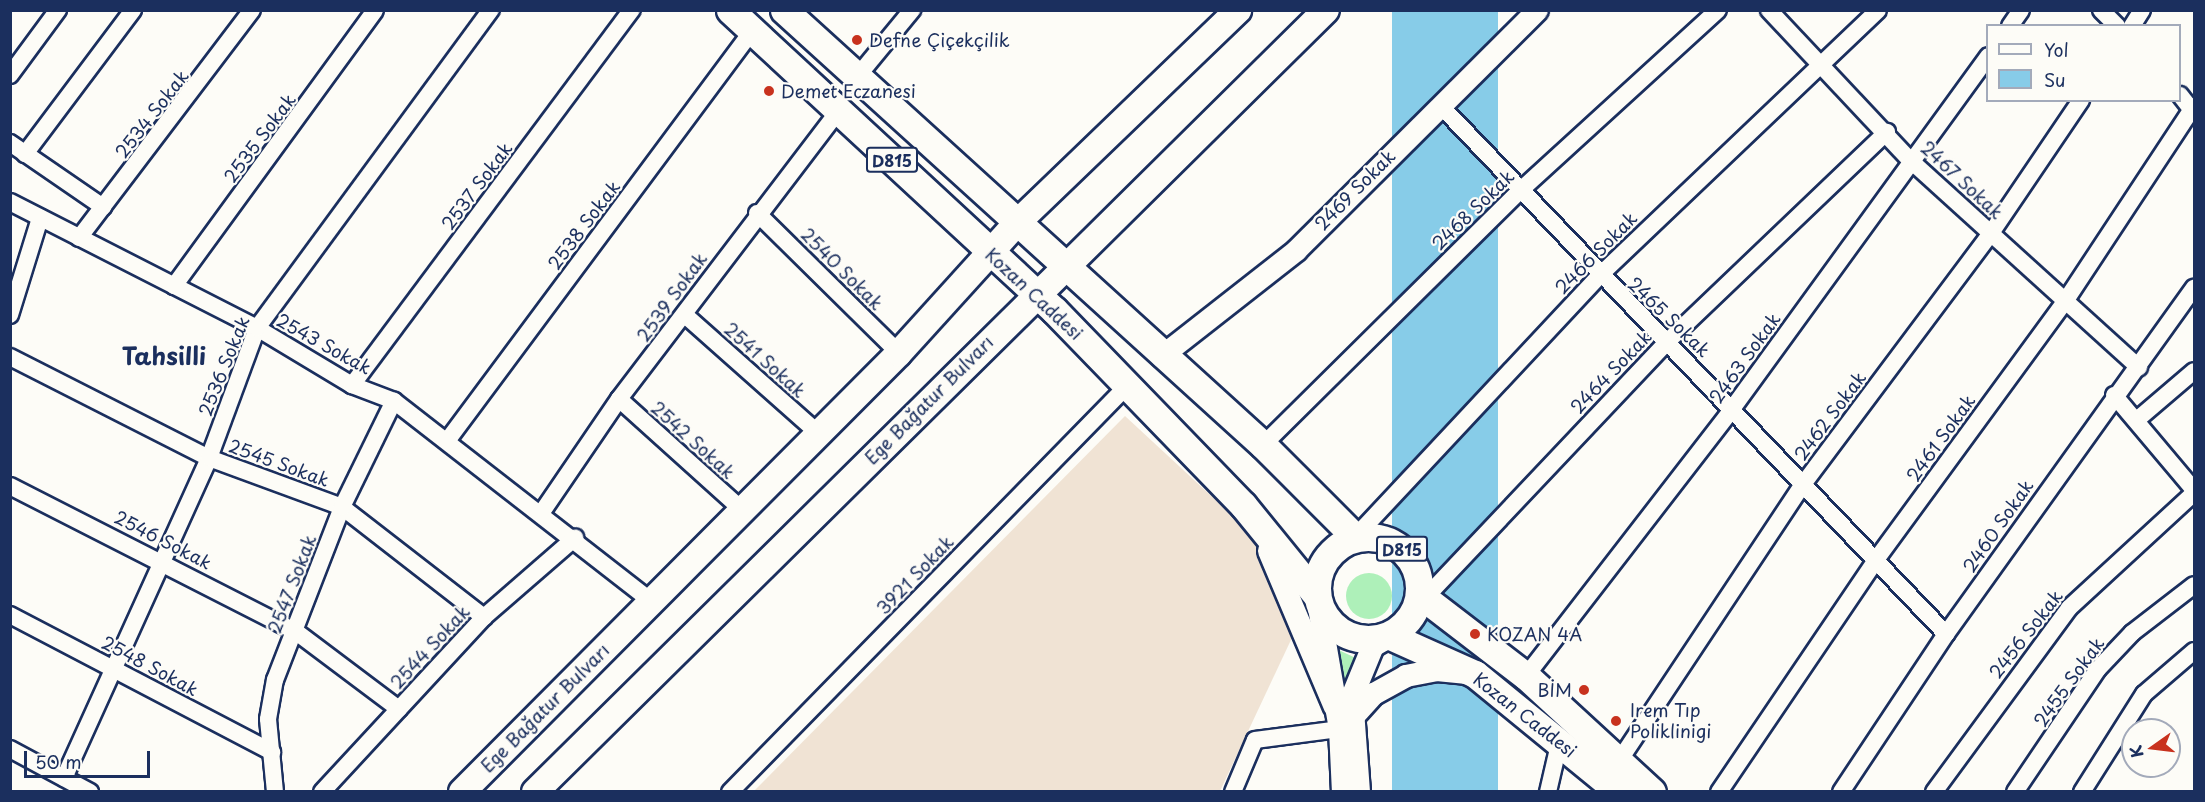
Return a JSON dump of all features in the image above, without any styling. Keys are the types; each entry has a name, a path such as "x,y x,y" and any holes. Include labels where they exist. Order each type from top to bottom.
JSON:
{"highway":[{"name":"Kozan Caddesi","path":"730,10 988,252 1045,302 1243,506 1317,596"},
{"name":"D815","path":"790,13 856,77 1161,356 1263,445 1355,537"},
{"name":"D815","path":"1390,636 1354,638 1335,628 1317,596 1322,566 1342,542 1355,537 1371,536 1398,546 1414,566 1422,596"},
{"name":"Kozan Caddesi","path":"1422,596 1526,676 1652,792"},
{"path":"1390,636 1415,610 1422,596"},
{"name":"Kozan Caddesi","path":"1390,636 1475,674 1560,740 1619,792"}],"main road":[{"name":"Ege Bağatur Bulvarı","path":"462,792 741,509 899,353 988,252 1238,10"},
{"name":"Ege Bağatur Bulvarı","path":"535,792 1045,302 1076,276 1326,10"},
{"path":"1243,506 1283,574 1343,718"},
{"path":"1317,596 1359,792"},
{"path":"1343,792 1343,718 1358,674 1373,646 1390,636"},
{"path":"1343,718 1374,694 1406,676 1437,670 1475,674"}],"street":[{"path":"10,75 58,10"},
{"path":"25,154 133,10"},
{"name":"2534 Sokak","path":"79,238 252,10"},
{"name":"2535 Sokak","path":"174,286 375,10"},
{"name":"2536 Sokak","path":"64,778 209,458 257,328 490,10"},
{"name":"2537 Sokak","path":"352,385 632,10"},
{"path":"856,77 912,10"},
{"name":"2469 Sokak","path":"1161,356 1296,250 1537,10"},
{"name":"2468 Sokak","path":"1263,445 1523,188 1718,10"},
{"name":"2467 Sokak","path":"1769,10 1823,63 1910,160 2139,368"},
{"name":"2466 Sokak","path":"1355,537 1599,276 1878,10"},
{"path":"2011,24 2021,10"},
{"path":"2101,10 2114,24"},
{"path":"2133,24 2142,10"},
{"name":"2538 Sokak","path":"447,441 752,31"},
{"name":"2463 Sokak","path":"1526,676 1732,409 1910,160 1986,59"},
{"path":"2181,96 2194,110"},
{"name":"2462 Sokak","path":"1619,761 1801,487 1991,233 2080,102"},
{"name":"2465 Sokak","path":"1440,105 1523,188 1599,276 1668,341 1801,487 1878,557 1946,634"},
{"name":"2539 Sokak","path":"542,512 619,399 685,315 757,213 839,110"},
{"name":"2461 Sokak","path":"1719,792 1878,557 2066,300 2194,110"},
{"name":"2464 Sokak","path":"1422,596 1668,341 1887,132"},
{"path":"10,143 103,207"},
{"name":"2543 Sokak","path":"10,202 257,328 352,385 394,401 542,512 651,601"},
{"name":"2540 Sokak","path":"757,213 899,353"},
{"path":"10,315 40,219"},
{"name":"2460 Sokak","path":"1841,792 1946,634 2114,395 2139,368 2194,288"},
{"name":"2541 Sokak","path":"685,315 819,434"},
{"name":"2545 Sokak","path":"10,357 209,458 342,507 484,616"},
{"path":"2139,418 2194,372"},
{"name":"3921 Sokak","path":"730,792 1128,385"},
{"path":"2114,395 2139,418 2194,491"},
{"name":"2542 Sokak","path":"619,399 741,509"},
{"name":"2547 Sokak","path":"275,792 268,719 275,680 342,507 394,401"},
{"name":"2546 Sokak","path":"10,486 163,560 295,631 399,709"},
{"name":"2456 Sokak","path":"1934,792 2069,608 2194,491"},
{"name":"2544 Sokak","path":"322,792 484,616 575,538"},
{"name":"2455 Sokak","path":"2015,792 2098,669 2132,633 2194,585"},
{"name":"2548 Sokak","path":"10,615 272,752"},
{"path":"2082,792 2144,694 2194,651"},
{"path":"1233,792 1255,740 1343,718"},
{"path":"1548,792 1560,740"},
{"path":"10,749 90,792"}],"shaded area":[{"path":"1125,416 1262,543 1298,625 1220,791 753,792"}],"green space":[{"path":"1369,573 1385,580 1392,596 1385,612 1369,619 1353,612 1346,596 1353,580"},
{"path":"1328,645 1360,660 1344,704"}],"water":[{"path":"1392,11 1498,11 1498,792 1392,792"}],"place":[{"name":"Defne Çiçekçilik","path":"857,40"},
{"name":"Demet Eczanesi","path":"769,91"},
{"name":"KOZAN 4A","path":"1475,634"},
{"name":"BİM","path":"1584,690"},
{"name":"Irem Tıp Poliklinigi","path":"1616,721"}],"district":[{"name":"Tahsilli","path":"164,356"}]}
